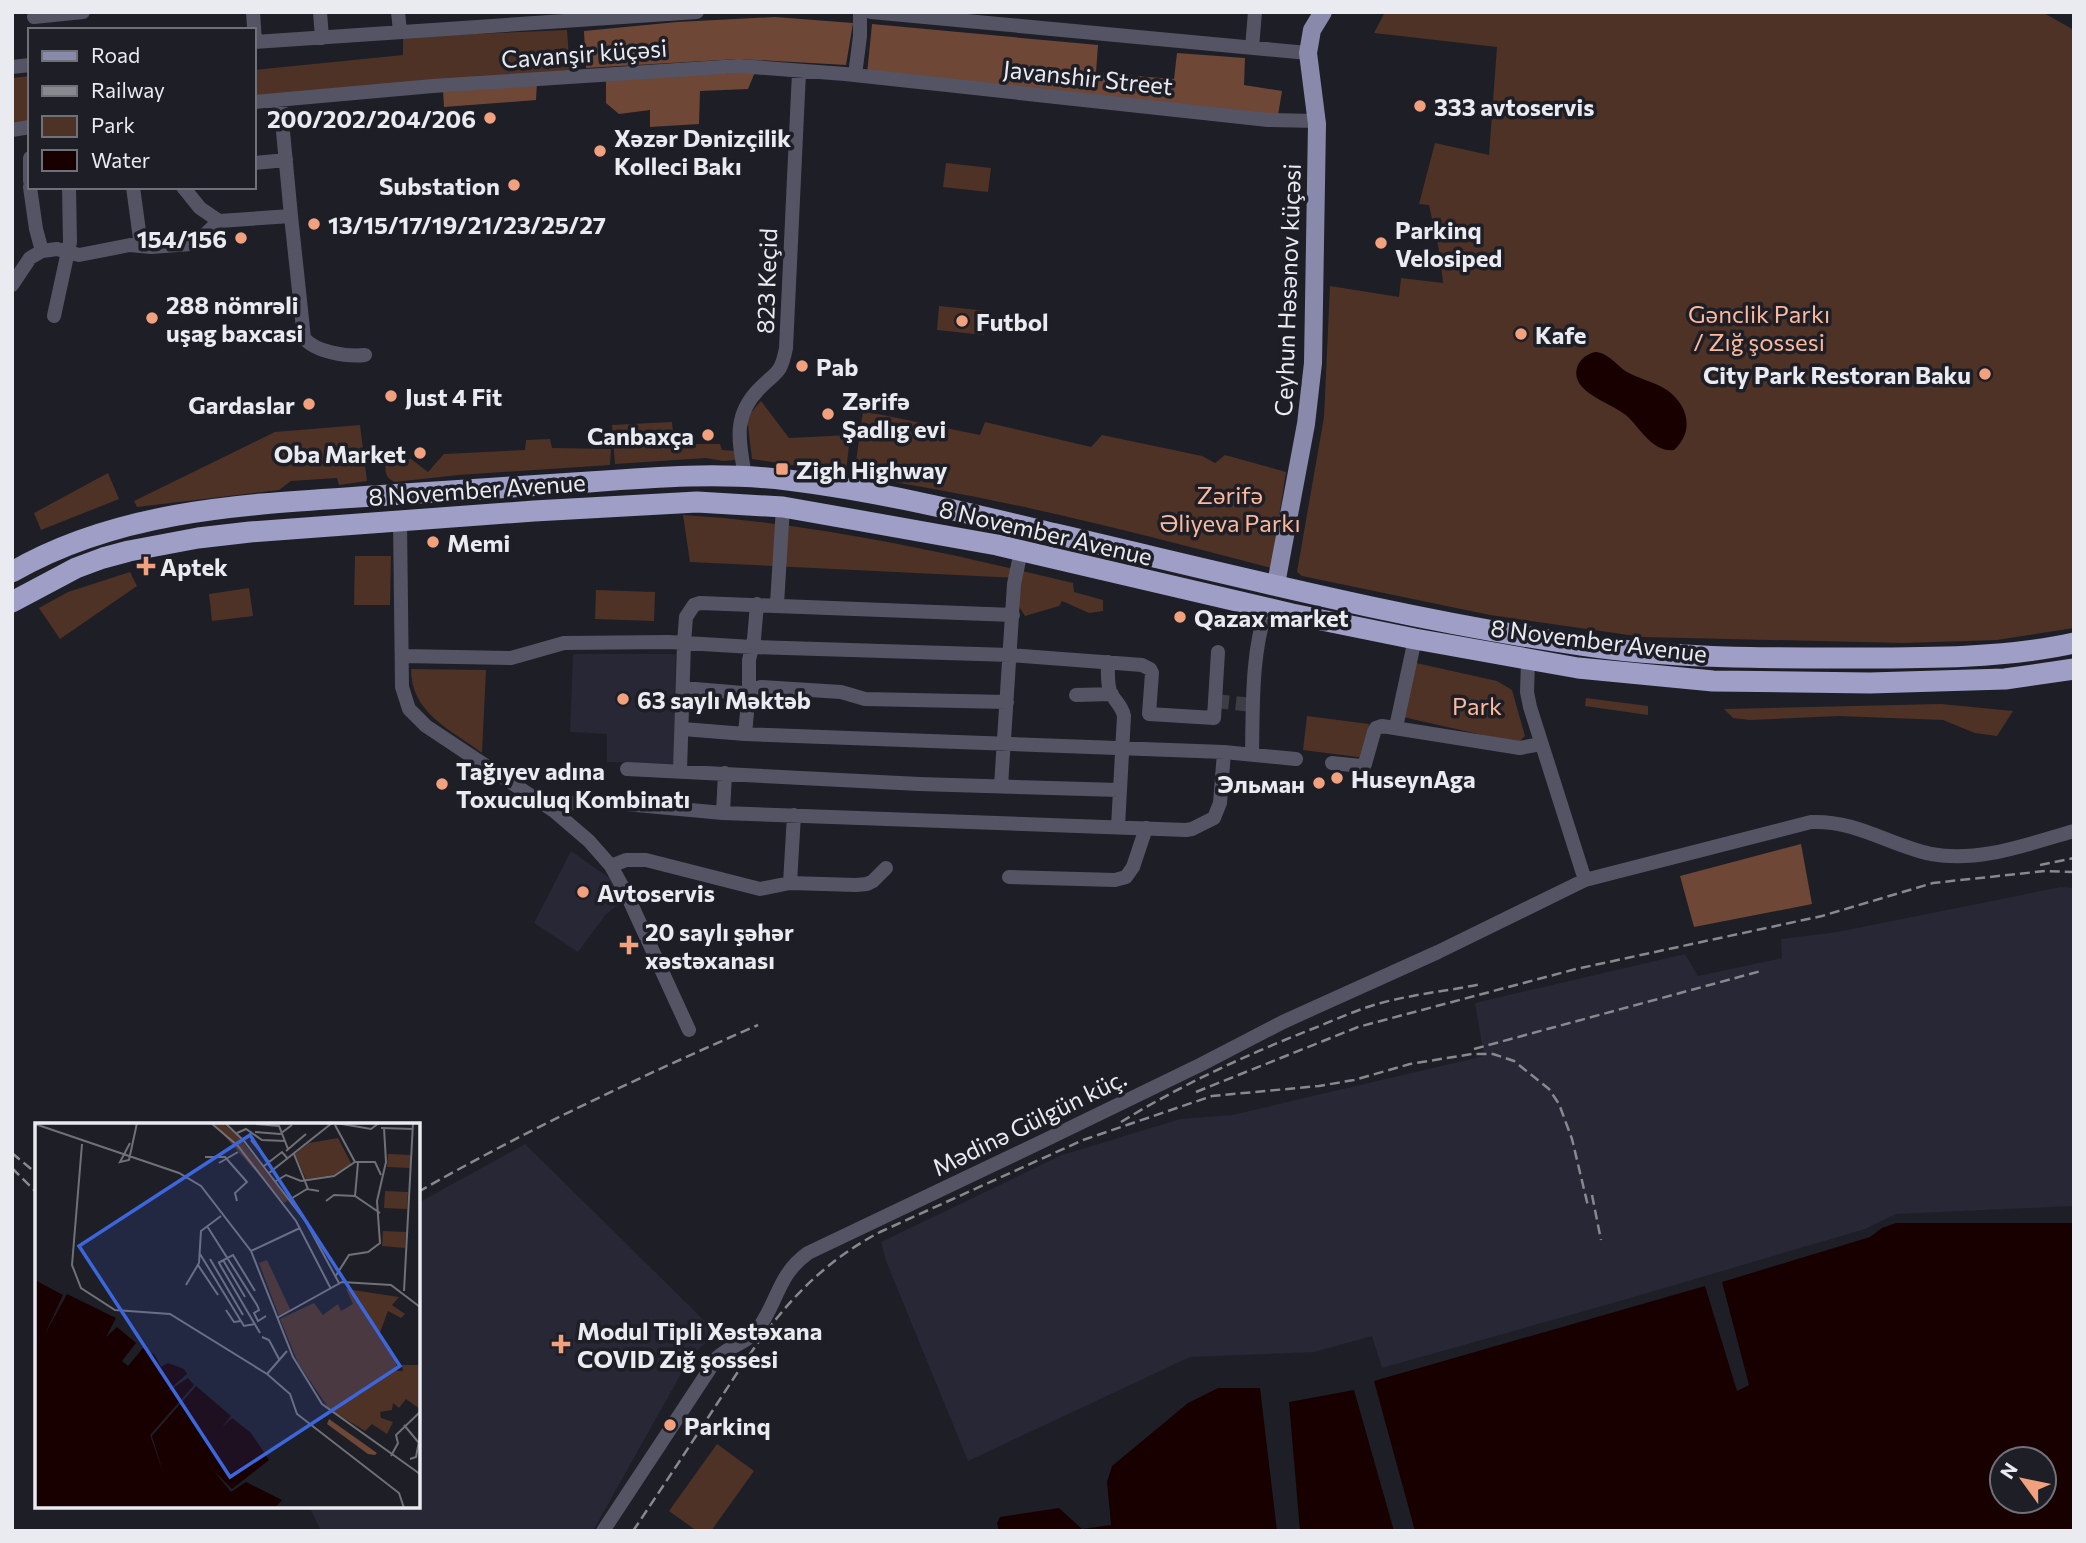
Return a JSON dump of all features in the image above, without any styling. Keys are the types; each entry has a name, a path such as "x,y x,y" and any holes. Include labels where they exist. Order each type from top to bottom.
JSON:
{"highway":[{"name":"8 November Avenue","path":"12,572 57,549 96,534 190,512 651,477 745,476 838,487 1003,521 1276,584 1584,646 1715,657 1872,658 2006,653 2074,643"},
{"name":"8 November Avenue","path":"12,602 76,568 129,551 198,538 661,503 740,503 832,514 1021,551 1415,639 1528,661 1629,674 1713,681 1870,683 1992,680 2032,677 2074,669"},
{"path":"1267,608 1276,584"}],"main road":[{"path":"1308,53 1312,30 1323,12"},
{"name":"Ceyhun Həsənov küçəsi","path":"1276,584 1306,424 1312,375 1317,121 1308,53"}],"street":[{"path":"34,20 83,12"},
{"path":"320,12 322,38"},
{"path":"398,12 400,32"},
{"path":"256,42 574,17 697,12"},
{"path":"855,75 860,12"},
{"name":"Javanshir Street","path":"871,12 1308,53"},
{"path":"1252,47 1255,12"},
{"name":"Cavanşir küçəsi","path":"256,102 447,85 739,66 855,75"},
{"name":"823 Keçid","path":"745,476 739,437 742,414 758,390 779,372 786,348 799,72"},
{"name":"Javanshir Street","path":"855,75 1268,120 1317,121"},
{"path":"280,100 303,338 312,345 345,356 365,355"},
{"path":"256,163 286,160"},
{"path":"30,189 34,222 42,251"},
{"path":"54,316 71,229 69,189"},
{"path":"133,189 141,246"},
{"path":"185,189 200,208 219,221 291,216"},
{"path":"12,285 30,258 42,251 57,249 67,253 88,254 118,247 191,244 197,242 219,221"},
{"path":"777,604 783,507"},
{"path":"400,521 402,656 404,697 409,709 417,718 554,811 589,841 611,866 689,1030"},
{"path":"1001,786 1014,584 1021,551"},
{"path":"745,734 749,660 757,604"},
{"path":"680,771 684,643 687,617 694,605 777,604 1013,615"},
{"path":"1252,755 1253,705 1259,643 1267,608"},
{"path":"1396,727 1415,639"},
{"path":"402,656 511,658 564,643 684,643 1010,655 1108,662 1142,665 1150,669 1149,714 1214,718 1218,652"},
{"path":"1528,661 1527,692 1585,880"},
{"path":"1108,662 1109,687 1122,707 1123,748 1118,827"},
{"path":"683,688 743,693 761,687 841,692 865,699 1007,702"},
{"path":"1076,695 1112,694"},
{"path":"1332,763 1361,766 1365,764 1376,728 1396,727 1520,748 1541,744"},
{"path":"682,729 1004,745 1224,752 1296,759"},
{"path":"554,811 571,803 586,802 723,813 1192,829 1214,818 1220,803 1224,752"},
{"path":"627,769 1119,790"},
{"path":"723,813 725,773"},
{"path":"790,883 794,815"},
{"name":"Mədinə Gülgün küç.","path":"603,1531 716,1358 736,1344 749,1339 758,1329 793,1263 808,1253 1202,1064 1283,1022 1438,952 1585,880 1811,822 1832,821 1928,853 1948,856 1985,855 2074,831"},
{"path":"1009,877 1115,880 1126,877 1133,867 1146,828"},
{"path":"611,866 626,860 646,860 765,889 790,883 867,884 886,868"}],"shaded area":[{"path":"775,17 853,23 846,65 738,59 586,68 584,31 677,22"},
{"path":"872,24 1098,45 1096,73 1174,79 1177,53 1245,58 1244,85 1282,91 1278,115 867,74"},
{"path":"755,72 748,89 700,91 699,124 650,127 650,110 619,114 606,103 606,79"},
{"path":"537,82 536,100 444,107 443,90"},
{"name":"63 saylı Məktəb","path":"573,654 676,654 674,764 607,762 607,734 570,732"},
{"path":"1801,844 1812,904 1694,927 1680,876"},
{"name":"Avtoservis","path":"571,851 614,881 621,903 606,914 578,952 534,923"},
{"path":"2061,887 2074,888 2074,1206 1896,1214 1865,1229 1382,1368 1372,1336 1314,1352 1190,1357 968,1461 886,1261 881,1242 1062,1155 1180,1119 1232,1115 1484,1056 1475,1003 1685,954 1698,976 1782,958 1781,939 1837,932"},
{"name":"Modul Tipli Xəstəxana COVID Zığ şossesi","path":"525,1144 717,1333 691,1356 593,1531 321,1531 310,1508 420,1508 420,1202"}],"green space":[{"name":"Gənclik Parkı / Zığ şossesi","path":"1385,12 2042,12 2074,30 2074,628 1997,640 1903,643 1643,637 1490,615 1302,576 1297,572 1324,417 1330,286 1399,297 1401,278 1443,283 1429,205 1419,204 1435,143 1489,155 1497,47 1374,33"},
{"path":"567,30 570,71 256,97 256,70 403,55 403,37"},
{"path":"28,76 28,124 12,127 12,78"},
{"path":"946,163 991,168 988,192 943,187"},
{"name":"Futbol","path":"939,306 987,311 984,335 937,330"},
{"path":"761,401 789,438 850,435 846,473 752,459 747,417"},
{"name":"Zərifə Əliyeva Parkı","path":"863,411 980,435 985,422 1091,447 1102,435 1202,456 1215,463 1225,455 1286,472 1271,568 1012,504 854,476"},
{"path":"672,422 674,444 720,444 722,450 736,451 737,460 706,458 615,464 612,425"},
{"path":"360,425 367,481 339,485 337,478 291,481 279,490 137,507 134,501 275,432"},
{"path":"550,439 552,448 611,449 610,465 395,482 386,472 386,463 411,459 428,472 444,454 525,450 526,440"},
{"path":"108,473 119,499 41,530 34,513"},
{"path":"683,515 830,532 976,560 1073,583 1074,592 1103,600 1103,611 1089,613 1062,601 1059,606 1025,616 1018,605 1020,578 690,562"},
{"path":"355,556 391,556 390,605 354,605"},
{"path":"130,572 137,586 60,639 39,608 68,592"},
{"path":"249,588 253,616 212,621 209,594"},
{"path":"596,590 655,592 654,621 595,619"},
{"name":"Park","path":"1416,663 1497,681 1512,690 1525,736 1518,743 1403,717"},
{"path":"411,669 486,670 482,753 425,709 413,684"},
{"path":"1586,698 1648,706 1648,715 1585,706"},
{"path":"1941,704 2013,711 1997,736 1975,733 1943,720 1838,716 1750,720 1733,718 1724,709"},
{"path":"1307,716 1369,724 1365,758 1303,750"},
{"path":"717,1444 754,1471 711,1531 697,1531 669,1511"}],"water":[{"path":"1595,352 1608,357 1627,372 1667,390 1680,403 1687,427 1681,443 1674,450 1666,450 1653,444 1627,416 1584,389 1576,374 1578,365 1585,356"},
{"path":"1896,1223 2074,1223 2074,1531 1415,1531 1374,1381 1705,1286 1737,1391 1749,1385 1722,1282 1870,1237 1882,1228"},
{"path":"1218,1388 1260,1388 1277,1531 999,1531 997,1523 1000,1517 1059,1508 1082,1529 1111,1525 1107,1482 1112,1466 1188,1403"},
{"path":"1354,1390 1394,1531 1300,1531 1289,1402"}],"tunnel":[{"path":"1215,701 1253,705"}],"railway":[{"path":"2040,865 2074,858"},
{"path":"1196,1092 1358,1027 1576,969 1822,916 1933,883 2045,871 2074,872"},
{"path":"1474,1049 1761,971"},
{"path":"1121,1122 1214,1071 1355,1011 1393,1000 1481,984"},
{"path":"420,1191 501,1146 586,1104 758,1025"},
{"path":"633,1531 766,1332 784,1309 826,1268 880,1232 1083,1140 1212,1096 1319,1086 1354,1080 1410,1064 1472,1054 1493,1054 1514,1061 1549,1089 1559,1104 1572,1139 1588,1206"},
{"path":"12,1153 35,1172"},
{"path":"12,1168 35,1191"},
{"path":"1592,1195 1601,1240"}],"place":[{"name":"333 avtoservis","path":"1420,106"},
{"name":"200/202/204/206","path":"490,118"},
{"name":"Xəzər Dənizçilik Kolleci Bakı","path":"600,151"},
{"name":"Substation","path":"514,185"},
{"name":"13/15/17/19/21/23/25/27","path":"314,224"},
{"name":"154/156","path":"241,238"},
{"name":"Parkinq Velosiped","path":"1381,243"},
{"name":"288 nömrəli uşag baxcasi","path":"152,318"},
{"name":"Futbol","path":"962,321"},
{"name":"Kafe","path":"1521,334"},
{"name":"Pab","path":"802,366"},
{"name":"City Park Restoran Baku","path":"1985,374"},
{"name":"Just 4 Fit","path":"391,396"},
{"name":"Gardaslar","path":"309,404"},
{"name":"Zərifə Şadlıg evi","path":"828,414"},
{"name":"Canbaxça","path":"708,435"},
{"name":"Oba Market","path":"420,453"},
{"name":"Zigh Highway","path":"782,469"},
{"name":"Memi","path":"433,542"},
{"name":"Aptek","path":"146,566"},
{"name":"Qazax market","path":"1180,617"},
{"name":"63 saylı Məktəb","path":"623,699"},
{"name":"HuseynAga","path":"1337,778"},
{"name":"Эльман","path":"1319,783"},
{"name":"Tağıyev adına Toxuculuq Kombinatı","path":"442,784"},
{"name":"Avtoservis","path":"583,892"},
{"name":"20 saylı şəhər xəstəxanası","path":"629,945"},
{"name":"Modul Tipli Xəstəxana COVID Zığ şossesi","path":"561,1344"},
{"name":"Parkinq","path":"670,1425"}]}
